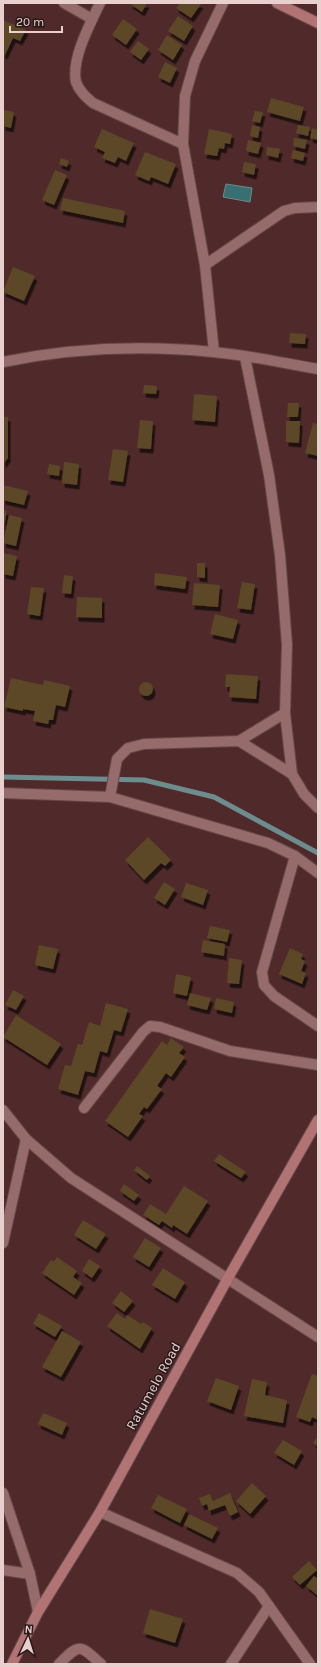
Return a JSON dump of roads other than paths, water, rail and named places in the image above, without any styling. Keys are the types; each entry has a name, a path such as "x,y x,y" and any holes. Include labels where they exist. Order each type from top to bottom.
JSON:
{"street":[{"path":"64,3 92,19"},
{"path":"100,3 76,60 76,83 82,94 93,102 182,144"},
{"path":"214,352 205,265 182,144 184,96 195,61 223,3"},
{"path":"277,3 318,23"},
{"path":"205,265 284,211 295,208 318,207"},
{"path":"3,362 43,354 109,348 172,349 214,352 318,369"},
{"path":"245,357 269,475 280,555 287,644 285,713 292,774 304,794 318,808"},
{"path":"110,797 117,759 128,748 144,744 239,741 285,713"},
{"path":"239,741 292,774"},
{"path":"3,793 110,797 268,843 295,856 318,873"},
{"path":"295,856 262,972 264,985 274,996 318,1026"},
{"path":"84,1108 142,1032 150,1026 160,1027 230,1051 318,1064"},
{"path":"3,1110 26,1139 71,1178 318,1337"},
{"name":"Ratumelo Road","path":"12,1664 38,1612 100,1512 228,1278 318,1120"},
{"path":"4,1239 26,1139"},
{"path":"3,1493 30,1574 38,1612"},
{"path":"100,1512 237,1573 251,1584 269,1606 310,1664"},
{"path":"3,1570 30,1574"},
{"path":"231,1664 269,1606"},
{"path":"59,1664 74,1649 80,1648 85,1649 101,1664"}],"water":[{"path":"226,184 252,188 250,202 223,197"}],"waterway":[{"path":"3,777 144,780 214,797 318,853"}]}
